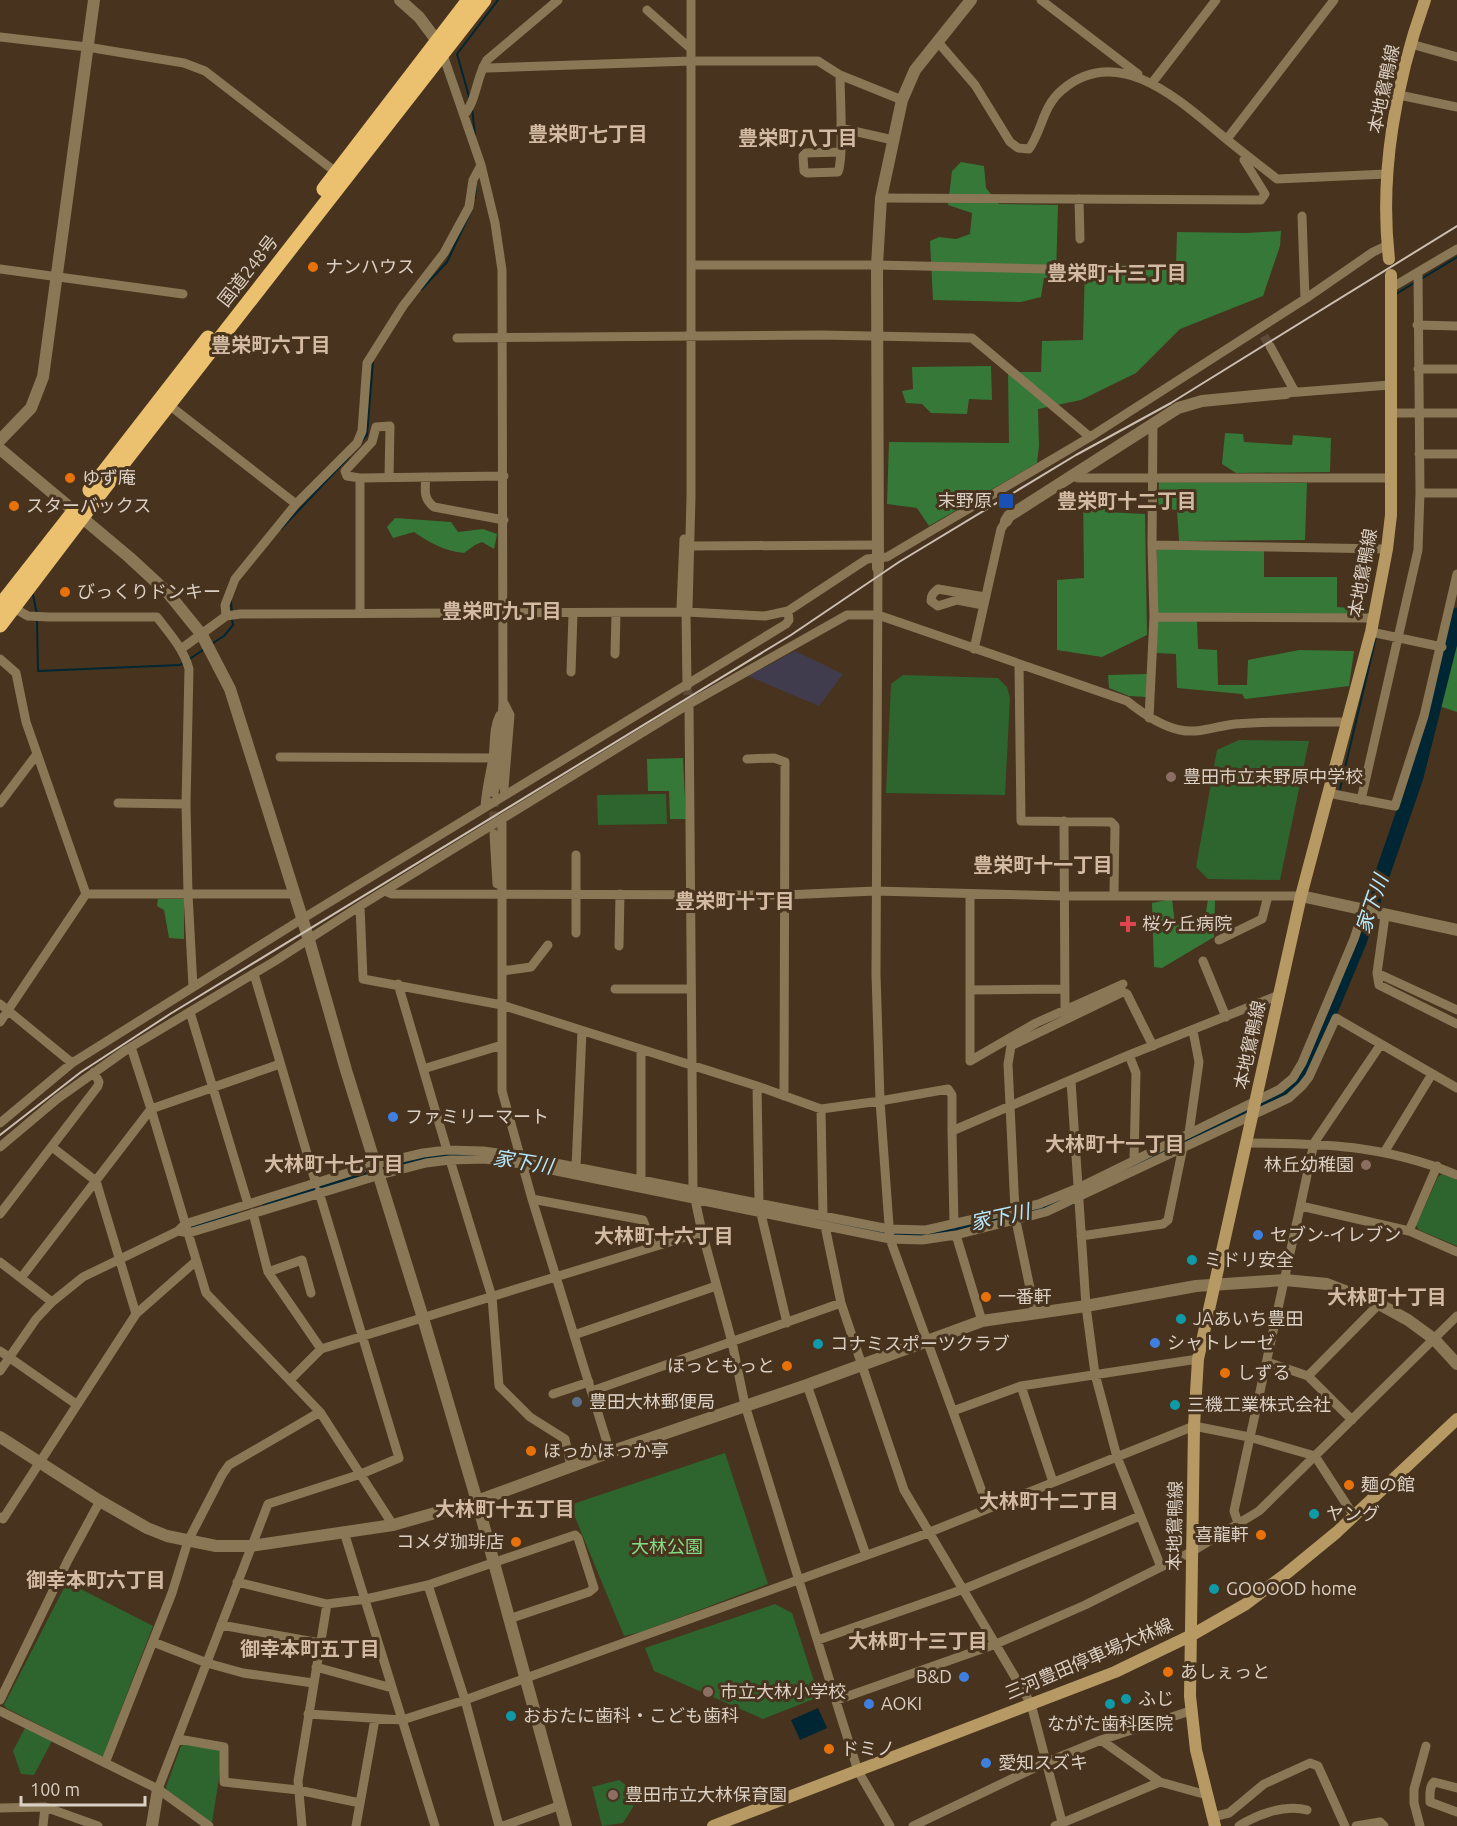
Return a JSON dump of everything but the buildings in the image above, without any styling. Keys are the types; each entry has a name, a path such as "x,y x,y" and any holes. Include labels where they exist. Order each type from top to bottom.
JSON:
{"highway":[{"name":"国道248号","path":"78,514 169,405 441,48 469,0"},
{"name":"国道248号","path":"0,625 6,607 45,567 128,439 337,173 484,0"}],"main road":[{"name":"本地鴛鴨線","path":"1389,260 1387,174 1399,95 1411,44 1425,0"},
{"name":"本地鴛鴨線","path":"1212,1814 1196,1750 1190,1711 1194,1426 1198,1359 1301,896 1371,632 1387,549 1391,515 1391,275"},
{"name":"三河豊田停車場大林線","path":"718,1825 1115,1672 1192,1635 1246,1604 1287,1573 1354,1516 1457,1419"}],"street":[{"path":"0,440 31,408 43,377 94,0"},
{"path":"400,0 419,17 441,48 481,165 495,223 502,270 503,706 500,762 494,793"},
{"path":"464,115 471,108 487,60 558,0"},
{"path":"687,684 686,612 688,609 691,496 691,0"},
{"path":"971,0 915,70 902,100 880,198 877,266 878,615 875,891 880,1101 890,1239 988,1508"},
{"path":"1041,0 1149,82 1178,99 1277,179 1387,174"},
{"path":"1149,82 1216,0"},
{"path":"1227,140 1334,0"},
{"path":"647,10 690,48"},
{"path":"0,37 87,47 184,63 205,71 337,173"},
{"path":"937,41 975,85 1010,142 1018,148 1029,149 1034,142 1048,105 1077,80 1087,75 1110,72 1128,74 1149,82"},
{"path":"1411,44 1457,57"},
{"path":"483,67 691,61 818,61 840,75 902,100"},
{"path":"840,75 840,152"},
{"path":"1399,95 1457,106"},
{"path":"840,128 893,140"},
{"path":"880,198 1261,200 1265,194 1244,160 1247,156"},
{"path":"226,616 225,605 235,579 296,504 357,443 362,431 367,363 403,306 444,253 469,207 473,180 481,165"},
{"path":"1079,199 1080,239"},
{"path":"1302,216 1305,299"},
{"path":"878,563 1262,331 1372,252 1388,245"},
{"path":"1391,288 1457,249"},
{"path":"691,265 1133,271"},
{"path":"0,269 183,294"},
{"path":"1361,800 1418,550 1420,413 1418,274"},
{"path":"1417,325 1457,326"},
{"path":"458,338 820,335 877,338 972,338 1090,437"},
{"path":"1270,346 1291,393"},
{"path":"1419,369 1457,369"},
{"path":"974,650 1001,529 1009,516 1153,423 1192,402 1390,385"},
{"path":"169,405 296,504"},
{"path":"1391,413 1457,413"},
{"path":"1149,718 1154,617 1153,423"},
{"path":"389,477 390,426 376,427 372,442 345,471 346,476 360,478 504,476"},
{"path":"0,449 168,592 202,635 230,689 309,940 423,1318 477,1501 566,1826"},
{"path":"1419,454 1457,454"},
{"path":"1071,476 1078,478 1391,478"},
{"path":"426,477 425,496 427,502 435,507 504,520"},
{"path":"360,478 360,613"},
{"path":"1420,493 1457,493"},
{"path":"694,546 878,545"},
{"path":"1152,545 1387,549"},
{"path":"181,649 226,616 240,614 686,612 765,616 788,611 867,559 878,563"},
{"path":"1328,794 1395,806 1424,716 1442,647 1457,574"},
{"path":"938,589 984,601 957,600 938,606 931,601 931,598 938,589"},
{"path":"6,607 28,616 157,617 181,649 189,669 186,804 193,987"},
{"path":"0,1123 72,1063 302,919 786,624 789,620 788,611"},
{"path":"571,672 573,614"},
{"path":"615,654 616,614"},
{"path":"0,1147 33,1118 131,1047 254,974 360,906 689,705 846,615 878,615 1127,701 1149,718 1179,730 1201,731 1232,724 1270,722 1347,722"},
{"path":"1154,617 1372,618"},
{"path":"1371,632 1442,647"},
{"path":"0,659 16,673 26,722 86,894"},
{"path":"1019,665 1021,821 1111,822 1115,826 1114,895"},
{"path":"689,705 693,1190 732,1342 745,1405 798,1579 858,1771 890,1826"},
{"path":"485,807 496,722 503,706"},
{"path":"503,706 510,715 505,795"},
{"path":"0,803 37,754"},
{"path":"280,757 492,758"},
{"path":"747,759 774,758 785,762 784,1096"},
{"path":"118,803 186,804"},
{"path":"502,820 502,1091 532,1199 610,1452"},
{"path":"1064,821 1065,1010"},
{"path":"494,834 497,884 501,895"},
{"path":"576,855 576,933"},
{"path":"385,891 392,894 501,895 690,893 785,895 875,891 1064,896 1301,896 1457,930"},
{"path":"86,894 294,894"},
{"path":"0,1022 4,1007 86,894"},
{"path":"619,946 620,894"},
{"path":"970,894 970,1061 1126,992 1153,1046"},
{"path":"1219,940 1262,918 1268,896"},
{"path":"360,906 363,979 502,1005 757,1086 821,1109 948,1089 952,1095 954,1224"},
{"path":"0,1371 36,1319 52,1302 83,1277 184,1229 447,1149 483,1151 761,1214 889,1229 926,1230 1039,1204 1078,1188 1280,1089 1293,1078 1302,1063 1354,939 1364,909"},
{"path":"1385,916 1377,973 1379,985 1457,1024"},
{"path":"502,971 531,967 548,945"},
{"path":"1203,961 1226,1017"},
{"path":"1377,973 1457,1010"},
{"path":"152,1826 158,1790 268,1504 361,1474 399,1458 254,974"},
{"path":"398,984 447,1149"},
{"path":"1015,1210 1010,1107 1009,1051 1011,1046 1016,1039 1065,1010 1123,984"},
{"path":"615,989 692,989"},
{"path":"971,990 1064,989"},
{"path":"952,1131 1129,1055 1279,995"},
{"path":"4,1007 72,1063"},
{"path":"190,1012 268,1272 321,1349"},
{"path":"378,1170 450,1160 485,1159 521,1160 576,1167 759,1203 890,1239 922,1240 1016,1221 1046,1212 1078,1199 1253,1113 1289,1098 1309,1077 1336,1018 1457,1088"},
{"path":"576,1167 582,1031"},
{"path":"1189,1133 1199,1062 1193,1031"},
{"path":"1238,1523 1234,1511 1314,1143 1381,1044"},
{"path":"423,1069 502,1045"},
{"path":"131,1047 151,1109 184,1229 206,1293 320,1412 393,1525"},
{"path":"641,1050 641,1180"},
{"path":"1129,1055 1136,1073 1134,1160"},
{"path":"21,1278 151,1109 280,1064"},
{"path":"0,1214 99,1086 94,1072"},
{"path":"1385,1151 1432,1074"},
{"path":"1071,1081 1086,1306 1095,1374 1117,1457 1161,1567"},
{"path":"757,1086 759,1203"},
{"path":"821,1109 824,1221 842,1303 904,1490 1031,1704 1047,1762 1060,1825 1160,1782"},
{"path":"1247,1143 1314,1143 1385,1151 1437,1166 1457,1175"},
{"path":"52,1147 96,1181 136,1314"},
{"path":"1081,1236 1163,1224 1168,1220 1183,1147"},
{"path":"450,1160 492,1297 499,1386 530,1417 565,1439 572,1466"},
{"path":"1409,1231 1437,1166"},
{"path":"532,1199 643,1220 653,1246"},
{"path":"1301,1206 1409,1231 1457,1252"},
{"path":"761,1214 787,1323"},
{"path":"1016,1221 1035,1312"},
{"path":"290,1380 321,1349 702,1232"},
{"path":"956,1234 982,1321"},
{"path":"268,1272 302,1260 311,1293"},
{"path":"0,1517 3,1519 136,1314 196,1261"},
{"path":"0,1262 52,1302"},
{"path":"0,1437 147,1528 167,1536 216,1546 251,1546 393,1525 477,1501 982,1321 1086,1306 1196,1286 1285,1280 1327,1284 1379,1304 1408,1320 1434,1339 1457,1364"},
{"path":"574,1335 716,1286"},
{"path":"553,1394 590,1387 732,1342 842,1303"},
{"path":"1308,1376 1379,1304"},
{"path":"837,1700 996,1644 1085,1605 1193,1551 1259,1511 1457,1316"},
{"path":"0,1351 76,1404"},
{"path":"953,1412 1021,1386 1198,1359"},
{"path":"1267,1362 1308,1376 1352,1420"},
{"path":"807,1385 866,1555"},
{"path":"1021,1386 1053,1482"},
{"path":"105,1763 172,1593 188,1541 222,1474 229,1465 320,1412"},
{"path":"308,1714 402,1720 465,1700 928,1532 1194,1426 1249,1437 1315,1456 1354,1516"},
{"path":"0,1700 68,1560 100,1501"},
{"path":"818,1640 964,1589 1140,1516"},
{"path":"344,1533 435,1826"},
{"path":"237,1582 327,1604 366,1599 428,1585 575,1535 578,1538 594,1588 590,1592 509,1619"},
{"path":"428,1585 465,1700 501,1826 561,1804"},
{"path":"302,1826 298,1790 308,1714 327,1604"},
{"path":"221,1625 320,1643"},
{"path":"153,1642 207,1663 243,1673 313,1683"},
{"path":"316,1667 392,1688"},
{"path":"0,1711 158,1790 209,1826"},
{"path":"913,1826 1047,1762 1101,1740 1190,1711"},
{"path":"356,1826 375,1719"},
{"path":"178,1739 224,1747 224,1782 298,1790 360,1803"},
{"path":"1101,1740 1160,1782 1212,1814 1229,1813 1264,1784 1311,1763 1318,1766 1345,1826"},
{"path":"1420,1826 1414,1803 1414,1789 1425,1746"},
{"path":"1457,1788 1434,1782 1430,1792 1430,1802 1457,1812"},
{"path":"0,1808 45,1807 98,1826"},
{"path":"43,1826 45,1807"},
{"path":"1239,1826 1250,1819 1284,1810 1299,1808 1307,1810"},
{"path":"1356,1826 1380,1822 1384,1826"}],"shaded area":[{"path":"795,651 843,674 819,706 748,676"}],"green space":[{"path":"961,162 984,166 986,188 999,204 1058,205 1056,277 1044,278 1041,297 1021,302 933,300 930,241 939,237 956,239 970,234 972,213 948,205 952,171"},
{"path":"1281,231 1280,246 1263,296 1180,329 1136,373 1081,400 1038,409 1037,463 929,526 917,508 887,504 889,442 1009,443 1008,372 1041,372 1042,341 1083,340 1085,266 1176,265 1177,232"},
{"path":"991,366 992,400 969,399 967,414 931,413 922,404 906,403 902,391 913,389 912,367"},
{"path":"1225,433 1243,434 1244,442 1292,445 1293,435 1331,438 1330,472 1236,473 1222,464"},
{"path":"1159,482 1307,483 1305,540 1179,541 1177,510 1158,508"},
{"path":"1104,492 1105,512 1145,514 1147,635 1102,657 1057,650 1057,580 1084,578 1083,493"},
{"path":"395,518 451,522 458,532 483,529 497,534 494,549 482,542 464,553 457,552 438,546 414,532 393,538 387,527"},
{"path":"1157,548 1264,550 1264,577 1337,577 1337,607 1365,609 1365,615 1156,614"},
{"path":"1158,620 1197,620 1198,649 1217,650 1218,685 1247,685 1248,660 1299,650 1354,651 1349,686 1245,699 1242,694 1177,688 1176,654 1156,653"},
{"path":"1457,630 1457,712 1439,706"},
{"path":"1147,674 1147,697 1129,696 1109,688 1108,675"},
{"path":"903,675 998,678 1007,687 1010,698 1005,795 886,793 891,684"},
{"path":"1239,740 1309,741 1280,880 1208,879 1196,867 1217,750"},
{"path":"683,758 686,819 670,819 669,791 648,791 647,759"},
{"path":"666,794 667,824 598,825 597,795"},
{"path":"158,899 184,899 184,939 169,938 164,910 157,906"},
{"path":"1172,899 1175,924 1204,925 1208,899 1215,900 1214,937 1162,968 1154,967 1152,903"},
{"path":"1442,1174 1457,1180 1457,1246 1419,1230 1416,1225 1438,1177"},
{"name":"大林公園","path":"725,1453 768,1584 641,1632 624,1636 570,1505"},
{"path":"67,1582 153,1626 103,1756 4,1705"},
{"path":"775,1604 792,1613 819,1697 763,1719 654,1671 645,1648"},
{"path":"25,1728 52,1741 34,1775 21,1774 13,1751"},
{"path":"186,1744 219,1748 223,1752 212,1823 166,1787 181,1746"},
{"path":"619,1780 634,1791 633,1807 623,1823 602,1826 592,1787"}],"water":[{"path":"818,1708 827,1728 800,1740 791,1720"}],"waterway":[{"path":"470,100 457,54 498,0"},
{"path":"472,108 475,135"},
{"path":"475,198 476,186"},
{"path":"421,290 447,262 472,209"},
{"path":"1421,279 1457,257"},
{"path":"1396,294 1414,283"},
{"path":"362,441 367,435 373,361"},
{"path":"281,529 349,457"},
{"path":"33,595 37,615"},
{"path":"231,601 232,614"},
{"name":"家下川","path":"1131,1167 1281,1093 1303,1076 1359,942 1416,777 1457,615"},
{"path":"213,643 224,636 233,625 232,619"},
{"path":"37,621 38,671 180,665 183,663"},
{"path":"1340,789 1376,637"},
{"path":"188,660 206,648"},
{"name":"家下川","path":"270,1202 419,1159 467,1154"},
{"name":"家下川","path":"821,1220 880,1232 924,1235 1028,1213 1070,1198"},
{"name":"家下川","path":"196,1226 230,1214"}],"tunnel":[{"path":"1264,336 1270,346"},
{"path":"687,686 689,704"},
{"path":"494,796 494,834"}],"railway":[{"path":"1166,406 1457,226"},
{"path":"0,1135 81,1072 170,1014 791,635 899,562 1076,455 1171,403"}],"place":[{"name":"ナンハウス","path":"313,267"},
{"name":"ゆず庵","path":"70,478"},
{"name":"末野原","path":"1006,501"},
{"name":"スターバックス","path":"14,506"},
{"name":"びっくりドンキー","path":"65,592"},
{"name":"豊田市立末野原中学校","path":"1171,777"},
{"name":"桜ヶ丘病院","path":"1128,924"},
{"name":"ファミリーマート","path":"393,1117"},
{"name":"林丘幼稚園","path":"1366,1165"},
{"name":"セブン-イレブン","path":"1258,1235"},
{"name":"ミドリ安全","path":"1192,1260"},
{"name":"一番軒","path":"986,1297"},
{"name":"JAあいち豊田","path":"1181,1319"},
{"name":"シャトレーゼ","path":"1155,1343"},
{"name":"コナミスポーツクラブ","path":"818,1344"},
{"name":"ほっともっと","path":"787,1366"},
{"name":"しずる","path":"1225,1373"},
{"name":"豊田大林郵便局","path":"577,1402"},
{"name":"三機工業株式会社","path":"1175,1405"},
{"name":"ほっかほっか亭","path":"531,1451"},
{"name":"麺の館","path":"1349,1485"},
{"name":"ヤング","path":"1314,1514"},
{"name":"喜龍軒","path":"1261,1535"},
{"name":"コメダ珈琲店","path":"516,1542"},
{"name":"GOOOOD home","path":"1214,1589"},
{"name":"あしぇっと","path":"1168,1672"},
{"name":"B&D","path":"964,1677"},
{"name":"市立大林小学校","path":"708,1692"},
{"name":"ふじ","path":"1126,1699"},
{"name":"AOKI","path":"869,1704"},
{"name":"ながた歯科医院","path":"1110,1704"},
{"name":"おおたに歯科・こども歯科","path":"511,1716"},
{"name":"ドミノ","path":"829,1749"},
{"name":"愛知スズキ","path":"986,1763"},
{"name":"豊田市立大林保育園","path":"613,1795"}],"district":[{"name":"豊栄町七丁目","path":"588,134"},
{"name":"豊栄町八丁目","path":"798,138"},
{"name":"豊栄町十三丁目","path":"1117,273"},
{"name":"豊栄町六丁目","path":"271,345"},
{"name":"豊栄町十二丁目","path":"1127,501"},
{"name":"豊栄町九丁目","path":"502,611"},
{"name":"豊栄町十一丁目","path":"1043,865"},
{"name":"豊栄町十丁目","path":"735,901"},
{"name":"大林町十一丁目","path":"1115,1144"},
{"name":"大林町十七丁目","path":"334,1164"},
{"name":"大林町十六丁目","path":"664,1236"},
{"name":"大林町十丁目","path":"1387,1297"},
{"name":"大林町十二丁目","path":"1049,1501"},
{"name":"大林町十五丁目","path":"505,1509"},
{"name":"御幸本町六丁目","path":"96,1580"},
{"name":"大林町十三丁目","path":"918,1641"},
{"name":"御幸本町五丁目","path":"310,1649"}]}
